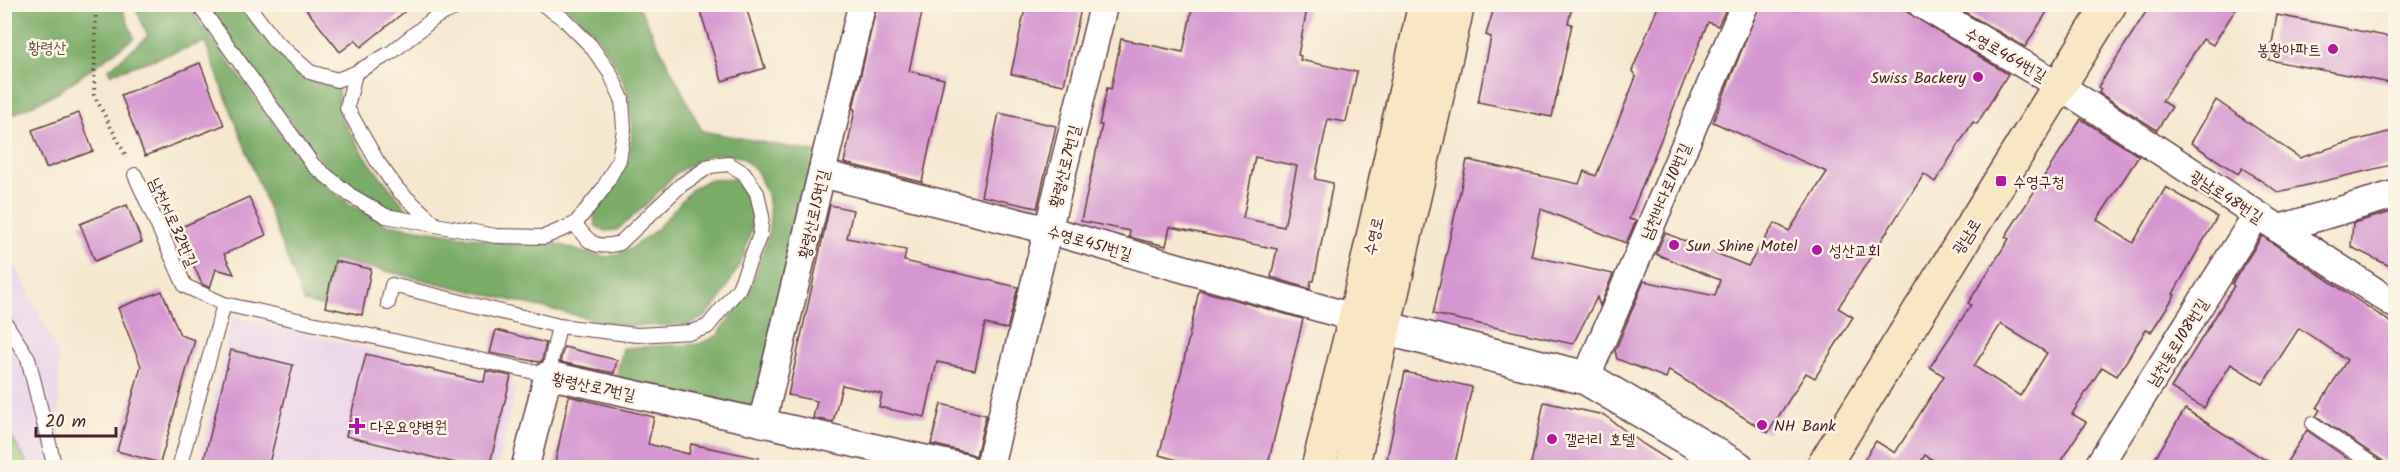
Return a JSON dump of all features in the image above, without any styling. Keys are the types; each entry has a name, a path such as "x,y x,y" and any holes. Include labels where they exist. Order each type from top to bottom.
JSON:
{"main road":[{"name":"수영로","path":"1352,468 1370,323 1425,4"},
{"name":"수영로","path":"1318,468 1370,323 1458,4"},
{"name":"광남로","path":"1822,468 2110,4"}],"street":[{"name":"황령산로15번길","path":"762,423 862,4"},
{"name":"황령산로7번길","path":"989,468 1104,4"},
{"name":"남천바다로10번길","path":"1586,378 1745,4"},
{"name":"수영로464번길","path":"1921,4 2060,86"},
{"name":"광남로48번길","path":"2060,86 2267,223 2396,304"},
{"name":"수영로451번길","path":"823,174 1048,230 1370,323"},
{"path":"2267,223 2396,194"},
{"name":"남천동로108번길","path":"2097,468 2267,223"},
{"path":"1370,323 1586,378 1738,468"},
{"name":"황령산로7번길","path":"548,375 762,423 909,461 965,468"},
{"path":"525,468 548,375"}],"lane":[{"path":"198,4 313,165 350,195 386,216 496,236 544,237 575,224 603,189 619,160 624,129 621,99 609,73 591,46 564,19 542,4"},
{"path":"247,4 274,41 310,72 337,80 355,73 392,52 437,16 464,4"},
{"path":"355,73 347,108 377,161 398,190 437,225"},
{"path":"388,303 392,285 559,326 637,335 691,332 707,327 739,288 760,235 762,216 757,193 744,173 729,164 710,166 681,185 620,243 607,247 589,243 575,224"},
{"name":"남천서로32번길","path":"135,175 185,286 224,304"},
{"path":"179,468 224,304"},
{"name":"황령산로7번길","path":"224,304 548,375"},
{"path":"4,321 28,358 55,468"},
{"path":"548,375 559,326"},
{"path":"2313,424 2378,468"}],"path":[{"path":"96,4 94,94 135,175"}],"shaded area":[{"path":"4,241 58,353 61,467 5,467"},
{"name":"다온요양병원","path":"233,316 516,385 498,467 198,468"}],"green space":[{"name":"황령산","path":"5,4 121,5 134,38 57,93 5,118"},
{"path":"134,5 164,5 167,10 178,5 187,5 311,174 352,206 386,224 509,243 557,244 585,253 609,257 630,249 657,229 692,189 708,180 734,179 753,202 754,222 742,260 719,301 705,317 688,325 622,326 334,259 323,306 304,302 205,42 110,74 109,69 148,36"},
{"path":"204,5 244,5 274,47 309,79 338,89 341,119 372,166 411,214 382,207 349,187 319,159"},
{"path":"564,5 638,5 702,131 821,153 764,399 744,410 616,378 623,348 699,344 717,336 750,290 768,237 770,216 767,194 757,171 741,157 720,154 704,157 676,173 647,204 617,230 604,231 595,225 594,214 629,159 633,125 627,91 616,66 597,36"},
{"path":"4,425 29,466 28,467 5,467"}],"building":[{"path":"302,4 414,4 361,47 356,40 340,52"},
{"path":"698,4 745,4 765,68 722,81"},
{"path":"877,4 924,4 909,71 944,79 922,182 844,163 855,110 853,109"},
{"path":"1026,4 1082,4 1064,85 1011,74"},
{"path":"1193,4 1308,4 1298,55 1301,56 1300,60 1357,72 1346,122 1328,119 1315,179 1333,183 1314,281 1311,281 1310,289 1271,277 1277,249 1170,227 1166,246 1129,237 1130,231 1081,221 1102,125 1099,125 1107,88 1111,89 1121,39 1183,52","holes":["1255,157 1297,166 1284,227 1243,218"]},
{"path":"1495,4 1573,4 1568,23 1572,24 1552,117 1478,102 1491,37 1486,35"},
{"path":"1659,4 1728,4 1718,26 1708,22 1629,219 1636,221 1626,243 1541,209 1531,256 1613,274 1600,306 1597,297 1573,344 1433,314 1467,160 1579,184 1584,171 1596,176 1636,77 1632,71"},
{"path":"1760,4 1894,4 2008,74 1977,124 1973,122 1935,182 1924,174 1838,308 1853,317 1815,378 1806,373 1768,433 1669,370 1666,378 1617,359 1615,351 1644,281 1715,296 1720,280 1656,254 1665,233 1748,266 1775,223 1789,231 1827,172 1713,122"},
{"path":"1967,4 2052,4 2025,47 1963,11"},
{"path":"2151,4 2239,4 2213,45 2203,39 2162,101 2172,107 2157,130 2099,93 2101,89 2098,87"},
{"name":"봉황아파트","path":"2277,15 2396,38 2396,84 2269,60"},
{"path":"200,63 224,125 145,156 121,95"},
{"path":"2216,100 2300,158 2396,130 2396,164 2278,192 2242,168 2238,174 2191,143"},
{"path":"79,113 93,151 46,168 32,130"},
{"path":"999,113 1056,126 1037,208 981,196"},
{"path":"2081,119 2139,156 2097,220 2133,243 2166,187 2217,217 2173,294 2175,295 2151,332 2146,330 2117,376 2102,367 2072,414 2086,422 2056,468 1946,468 1925,455 1917,468 1859,468 1876,441 1895,453 1944,376 1930,367 1971,305 1968,303 2009,239 2005,237","holes":["2001,324 2047,353 2020,396 1974,366"]},
{"path":"249,197 266,235 224,254 234,274 216,269 210,288 202,284 177,229"},
{"path":"127,205 142,242 95,261 80,224"},
{"path":"830,205 853,210 847,238 906,250 904,261 1018,287 1007,329 985,324 975,370 937,362 925,417 879,407 882,394 842,385 833,422 813,418 817,401 788,395"},
{"path":"2396,211 2396,269 2351,247 2353,223"},
{"path":"2262,236 2396,326 2396,468 2387,468 2383,461 2316,416 2320,410 2317,408 2347,360 2299,328 2263,384 2231,364 2204,408 2171,388"},
{"path":"335,261 371,269 362,315 325,307"},
{"path":"1199,290 1303,319 1267,468 1207,468 1159,455 1182,369"},
{"path":"162,291 180,335 195,340 160,463 117,451 141,366 118,308"},
{"path":"496,330 546,343 542,361 490,353"},
{"path":"564,347 617,360 614,373 560,362"},
{"path":"231,350 293,365 268,468 202,468"},
{"path":"366,354 484,382 486,371 511,376 489,468 476,468 346,436"},
{"path":"1405,372 1472,387 1454,468 1385,468"},
{"path":"569,396 654,417 648,444 689,454 691,444 759,458 758,468 554,468"},
{"path":"1544,402 1604,415 1681,468 1530,468"},
{"path":"941,404 986,415 976,456 931,444"},
{"path":"2185,409 2278,468 2149,468"},
{"path":"2308,431 2361,468 2283,468"}],"place":[{"name":"봉황아파트","path":"2333,49"},
{"name":"Swiss Backery","path":"1978,77"},
{"name":"수영구청","path":"2001,181"},
{"name":"Sun Shine Motel","path":"1674,245"},
{"name":"성산교회","path":"1817,250"},
{"name":"NH Bank","path":"1762,425"},
{"name":"다온요양병원","path":"357,426"},
{"name":"갤러리 호텔","path":"1552,439"}]}
